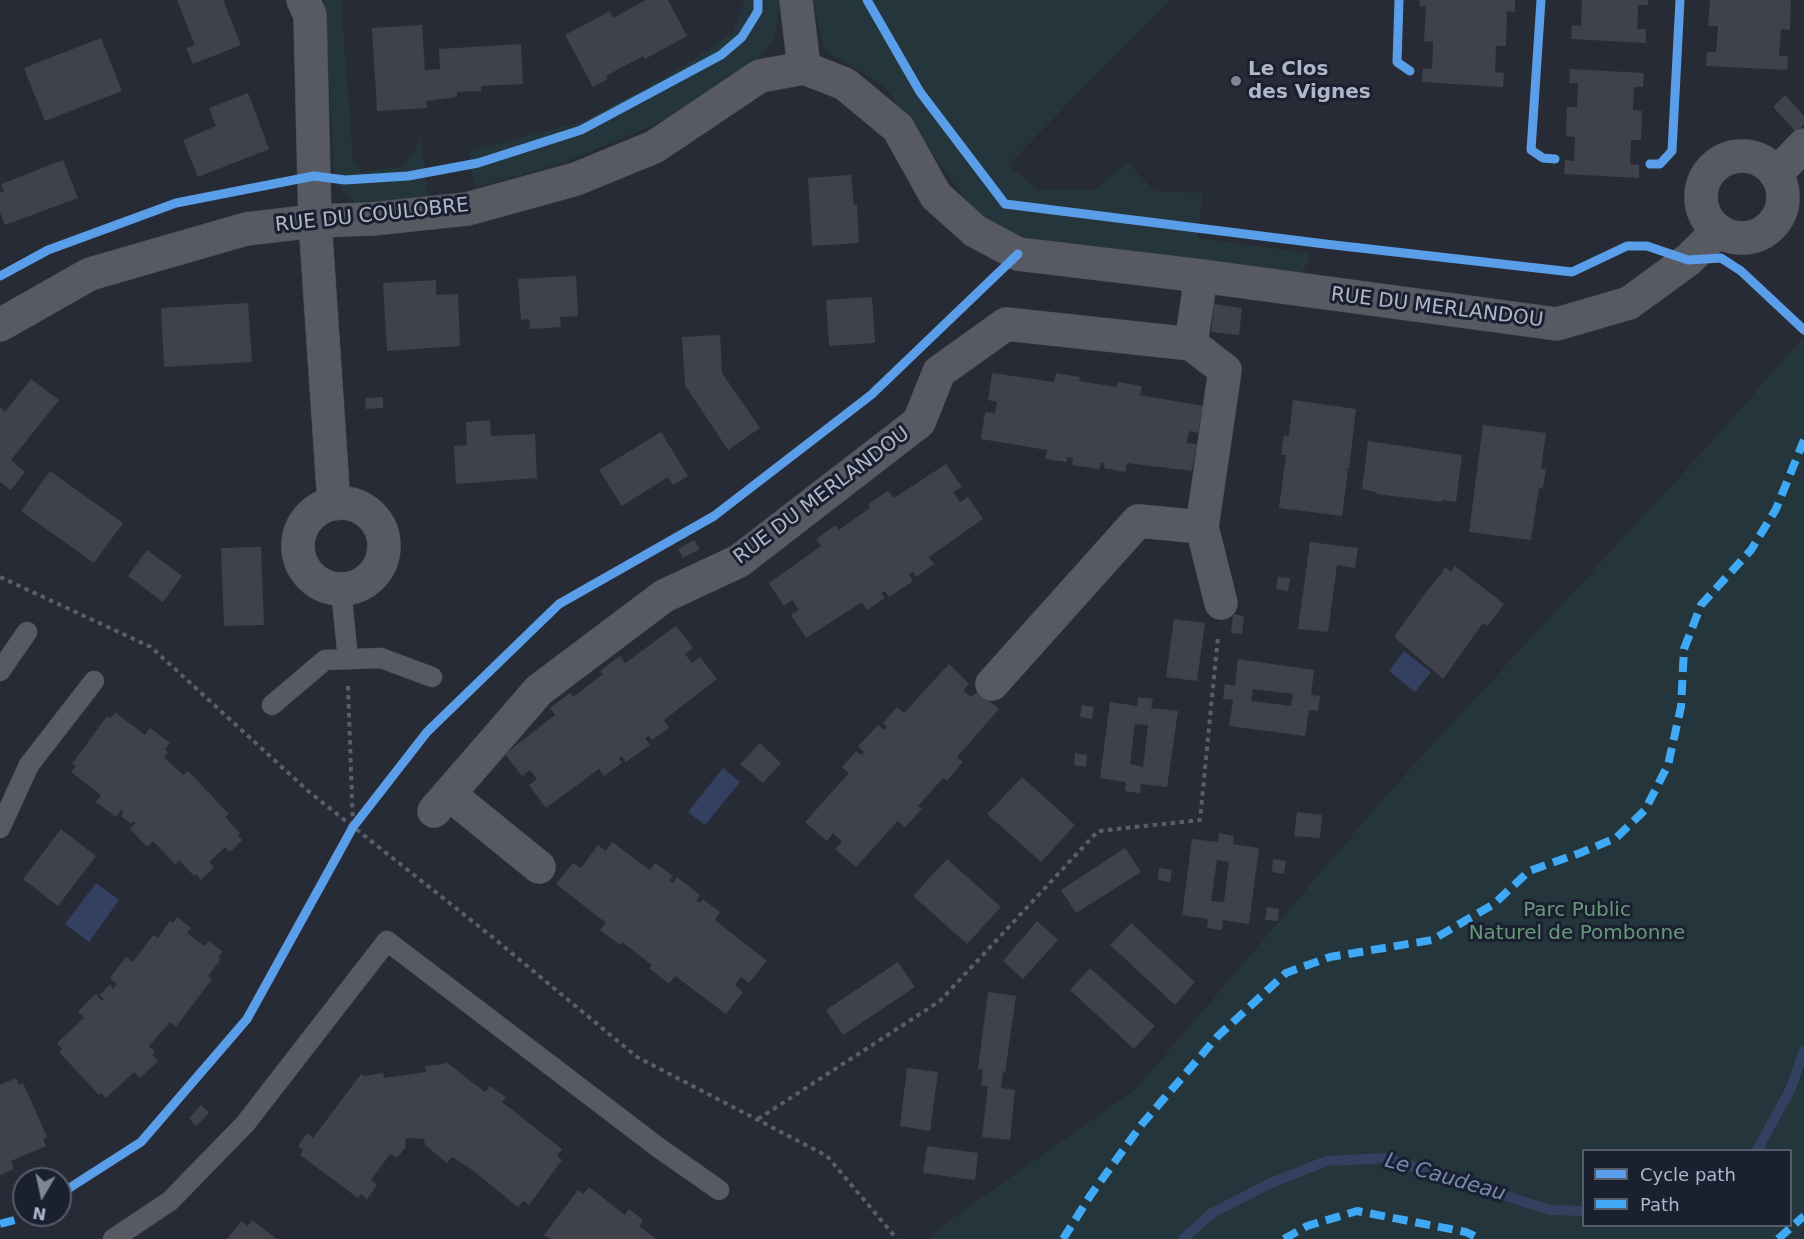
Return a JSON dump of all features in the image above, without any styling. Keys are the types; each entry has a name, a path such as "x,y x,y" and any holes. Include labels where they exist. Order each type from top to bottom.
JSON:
{"street":[{"path":"303,0 310,15 315,221 334,504"},
{"path":"796,0 804,68"},
{"name":"RUE DU COULOBRE","path":"0,325 90,274 246,229 467,209 576,179 654,147 760,76 804,68"},
{"name":"RUE DU MERLANDOU","path":"804,68 845,84 898,128 936,196 975,231 1018,254 1557,324 1629,303 1688,260 1719,231"},
{"path":"1776,174 1804,145"},
{"path":"1741,156 1754,158 1766,164 1776,174 1782,187 1783,201 1779,215 1771,226 1759,234 1745,238 1731,237 1719,231 1708,221 1702,210 1700,197 1708,173 1718,164 1729,158 1741,156"},
{"path":"1201,276 1191,344 1225,370 1202,527 1221,603"},
{"name":"RUE DU MERLANDOU","path":"539,867 442,802 539,690 664,596 740,561 919,422 939,372 1006,324 1191,344"},
{"path":"334,504 349,504 373,517 381,529 384,543 377,570 355,587 341,589 315,580 305,569 299,556 298,542 302,528 321,508 334,504"},
{"path":"992,684 1138,521 1202,527"}],"lane":[{"path":"341,589 348,659"},
{"path":"0,671 27,632"},
{"path":"272,705 325,660 381,658 432,676"},
{"path":"0,828 29,765 94,681"},
{"path":"113,1239 170,1202 245,1124 387,941 659,1148 719,1190"}],"path":[{"path":"0,577 151,647 308,791 491,936 637,1057 828,1156 897,1239"},
{"path":"757,1119 940,1000 1098,831 1200,820 1221,603"},
{"path":"348,659 353,827"}],"green space":[{"path":"324,0 341,0 353,160 360,172 405,166 421,138 428,197 358,205 335,183"},
{"path":"741,0 778,0 779,6 775,38 751,67 652,126 562,163 474,188 469,151 584,121 682,67 731,34 744,4"},
{"path":"813,0 1170,0 1008,165 1037,189 1093,190 1128,163 1155,191 1203,193 1198,238 1308,253 1309,262 1300,274 1031,238 1006,231 977,215 884,86 824,49"},
{"name":"Parc Public Naturel de Pombonne","path":"1804,336 1804,1239 928,1239 957,1215 1136,1089 1391,790 1718,435"}],"water":[{"path":"1404,651 1431,672 1415,692 1389,671"},
{"path":"723,768 740,782 705,825 688,812"},
{"path":"96,883 119,900 89,942 65,924"}],"building":[{"path":"177,0 223,0 241,45 193,64 186,48 195,45"},
{"path":"646,0 668,0 687,36 645,59 643,56 606,76 608,79 593,87 565,35 610,11 613,18"},
{"path":"1420,0 1515,0 1515,12 1507,11 1506,46 1496,46 1495,72 1504,73 1503,87 1422,82 1423,68 1432,69 1433,42 1424,41 1426,7 1419,6"},
{"path":"1582,0 1648,0 1648,5 1638,5 1637,29 1646,29 1646,43 1571,39 1572,25 1581,26"},
{"path":"1710,0 1791,0 1790,30 1781,29 1779,56 1788,56 1787,70 1706,66 1707,52 1716,52 1718,26 1708,26"},
{"path":"422,25 425,70 440,69 439,49 521,44 523,84 481,86 481,91 457,92 457,97 426,101 427,108 377,111 372,28"},
{"path":"101,38 122,91 45,121 24,68"},
{"path":"1570,69 1644,73 1643,87 1634,87 1633,110 1642,111 1641,140 1631,140 1630,164 1639,165 1639,178 1564,174 1565,160 1574,161 1575,137 1566,136 1567,107 1577,107 1578,83 1569,83"},
{"path":"248,93 269,149 198,177 183,140 216,126 209,108"},
{"path":"1785,95 1804,116 1804,125 1796,132 1773,107"},
{"path":"63,160 78,198 5,225 0,212 0,193 4,191 1,184"},
{"path":"851,175 854,205 857,205 859,243 812,246 808,178"},
{"path":"576,276 578,316 560,317 561,327 530,329 529,319 521,320 518,279"},
{"path":"436,280 436,295 458,294 460,346 387,351 383,283"},
{"path":"872,297 875,343 829,346 826,300"},
{"path":"248,303 252,362 164,367 161,308"},
{"path":"1214,304 1242,308 1239,335 1211,332"},
{"path":"720,335 722,373 760,428 728,450 685,385 682,337"},
{"path":"992,373 1054,382 1056,373 1080,377 1079,381 1117,387 1118,382 1142,386 1140,395 1203,406 1198,433 1189,431 1187,443 1197,444 1192,471 1127,463 1125,472 1104,468 1105,463 1101,462 1099,469 1072,465 1073,458 1067,457 1067,462 1045,459 1047,450 981,439 985,412 995,413 997,402 988,400"},
{"path":"31,379 59,400 11,460 25,472 11,490 0,482 0,407 5,412"},
{"path":"383,397 383,408 366,409 365,398"},
{"path":"1293,400 1356,409 1349,469 1340,468 1348,470 1342,516 1279,508 1286,455 1281,455 1284,435 1289,436"},
{"path":"490,420 491,436 535,434 537,478 456,484 454,446 467,445 466,422"},
{"path":"1483,425 1546,433 1541,469 1546,469 1543,488 1539,488 1531,540 1469,532"},
{"path":"661,432 688,476 673,485 668,477 622,506 599,470"},
{"path":"1368,441 1462,455 1456,502 1376,494 1376,492 1362,489"},
{"path":"946,464 962,487 953,492 960,502 968,497 983,519 929,557 934,564 916,577 913,572 909,574 913,581 889,597 885,591 881,593 885,598 867,610 862,602 806,638 791,615 799,610 792,600 784,606 769,583 821,546 816,539 836,525 839,530 870,508 868,504 888,491 894,498"},
{"path":"50,471 123,523 94,563 21,511"},
{"path":"694,540 700,549 683,558 678,549"},
{"path":"1310,542 1358,548 1355,568 1337,565 1328,632 1298,629"},
{"path":"261,547 264,625 224,626 221,548"},
{"path":"147,550 182,576 163,602 128,576"},
{"path":"1455,566 1504,604 1488,626 1483,623 1443,679 1394,637 1443,572 1444,567 1451,572"},
{"path":"1278,577 1290,578 1288,591 1276,589"},
{"path":"1233,614 1244,616 1242,634 1231,633"},
{"path":"1174,619 1205,623 1197,681 1166,677"},
{"path":"676,626 693,648 685,654 692,663 700,657 717,679 664,720 669,728 652,740 649,736 645,738 650,745 626,762 622,756 619,758 622,763 604,776 599,769 546,808 529,785 537,779 530,770 522,776 505,754 555,715 550,708 570,693 573,697 603,674 600,671 620,656 625,663"},
{"path":"1238,659 1314,670 1311,695 1320,696 1318,711 1309,710 1305,736 1229,726 1233,700 1223,699 1225,684 1235,686","holes":["1253,689 1293,694 1291,706 1251,701"]},
{"path":"949,664 969,684 963,690 971,697 978,691 999,709 957,757 963,762 947,781 943,778 918,806 922,809 905,827 898,821 856,867 835,849 842,842 833,833 827,841 805,822 849,773 842,767 856,751 861,755 864,752 858,746 878,725 884,730 887,727 883,723 897,707 904,713"},
{"path":"1138,697 1153,699 1151,708 1178,711 1167,787 1141,784 1140,793 1125,791 1126,782 1100,778 1110,702 1137,706","holes":["1135,724 1148,725 1143,767 1130,764"]},
{"path":"1082,705 1094,707 1092,719 1080,717"},
{"path":"115,712 145,735 150,728 170,743 165,750 168,752 164,757 183,775 188,771 229,814 225,817 240,833 238,835 242,840 230,852 225,847 209,862 214,867 201,880 179,860 175,864 153,841 147,847 130,829 136,823 134,821 131,824 121,816 124,812 121,810 116,817 96,802 101,795 71,772 76,766 72,764 107,716 111,718"},
{"path":"760,743 781,763 763,783 740,764"},
{"path":"1075,753 1087,755 1086,767 1074,765"},
{"path":"1022,777 1075,825 1041,862 987,814"},
{"path":"1297,812 1322,815 1320,838 1294,836"},
{"path":"61,829 96,856 58,906 23,879"},
{"path":"1219,833 1234,836 1233,844 1259,848 1249,924 1223,920 1222,930 1207,928 1208,919 1182,915 1192,839 1218,842","holes":["1217,860 1229,862 1224,902 1211,901"]},
{"path":"612,842 650,870 655,863 673,876 669,881 673,883 677,877 700,895 696,901 700,903 703,899 720,912 715,920 767,961 749,983 741,977 735,985 743,992 726,1014 675,976 669,984 649,968 652,965 622,942 620,945 600,930 606,923 556,884 573,863 581,868 598,845 606,851"},
{"path":"1125,848 1141,872 1076,913 1061,890"},
{"path":"947,859 1001,907 967,944 913,896"},
{"path":"1273,859 1286,861 1284,874 1272,872"},
{"path":"1159,868 1172,870 1170,882 1158,880"},
{"path":"1267,907 1279,909 1278,921 1265,920"},
{"path":"177,917 191,928 187,933 204,946 209,941 223,952 218,957 221,959 208,976 212,979 176,1027 170,1022 149,1046 155,1052 152,1055 158,1061 140,1078 134,1072 106,1098 101,1093 99,1095 59,1052 62,1049 57,1043 84,1018 78,1011 96,994 102,1001 104,999 100,995 110,984 113,989 117,984 110,978 126,957 133,962 153,935 158,938 170,921 173,923"},
{"path":"1037,921 1058,940 1023,979 1003,961"},
{"path":"1131,923 1195,982 1175,1005 1110,945"},
{"path":"898,962 915,987 843,1035 826,1010"},
{"path":"1090,968 1155,1026 1134,1049 1070,990"},
{"path":"988,992 1016,996 1001,1088 1015,1090 1010,1140 982,1137 988,1086 981,1086 983,1070 978,1069"},
{"path":"446,1062 485,1092 490,1086 506,1097 502,1102 562,1149 557,1156 562,1160 529,1205 523,1201 518,1207 471,1169 452,1157 447,1163 425,1145 424,1139 406,1138 405,1148 397,1158 390,1154 371,1180 377,1185 367,1199 361,1194 358,1198 300,1155 303,1150 298,1146 307,1133 313,1138 361,1074 364,1076 383,1073 384,1078 426,1072 425,1066"},
{"path":"907,1068 938,1072 930,1131 900,1126"},
{"path":"16,1078 19,1085 23,1083 47,1137 43,1139 46,1146 11,1161 12,1170 0,1175 0,1085"},
{"path":"201,1105 209,1113 196,1126 189,1118"},
{"path":"927,1146 978,1153 975,1180 923,1173"},
{"path":"589,1187 625,1215 629,1209 643,1220 639,1226 656,1239 551,1239 544,1235 578,1190 583,1194"},
{"path":"252,1220 277,1239 227,1239 241,1221 248,1226"}],"waterway":[{"name":"Le Caudeau","path":"1758,1149 1790,1090 1804,1051"},
{"name":"Le Caudeau","path":"1183,1239 1212,1213 1271,1183 1327,1161 1386,1158 1550,1210 1582,1211"}],"marked path":[{"path":"1063,1239 1090,1196 1142,1124 1218,1036 1286,973 1330,957 1432,940 1494,904 1529,871 1616,838 1645,810 1668,765 1681,707 1684,649 1701,605 1751,550 1776,509 1804,440"},
{"path":"1284,1239 1307,1226 1357,1211 1466,1232 1480,1239"},
{"path":"1792,1227 1804,1216"},
{"path":"0,1224 12,1221"},
{"path":"1778,1239 1792,1227"}],"cycle path":[{"path":"0,276 48,250 176,203 314,176 345,180 408,176 478,163 581,130 721,55 742,37 758,11 758,0"},
{"path":"867,0 920,92 1005,204 1572,272 1627,246 1647,246 1688,260 1721,258 1741,271 1804,330"},
{"path":"1399,0 1397,62 1410,71"},
{"path":"1541,0 1531,150 1543,158 1555,159"},
{"path":"1650,164 1660,164 1672,151 1680,0"},
{"path":"72,1186 141,1142 247,1019 353,827 427,732 559,604 714,516 871,395 1018,254"}],"place":[{"name":"Le Clos des Vignes","path":"1236,81"}]}
